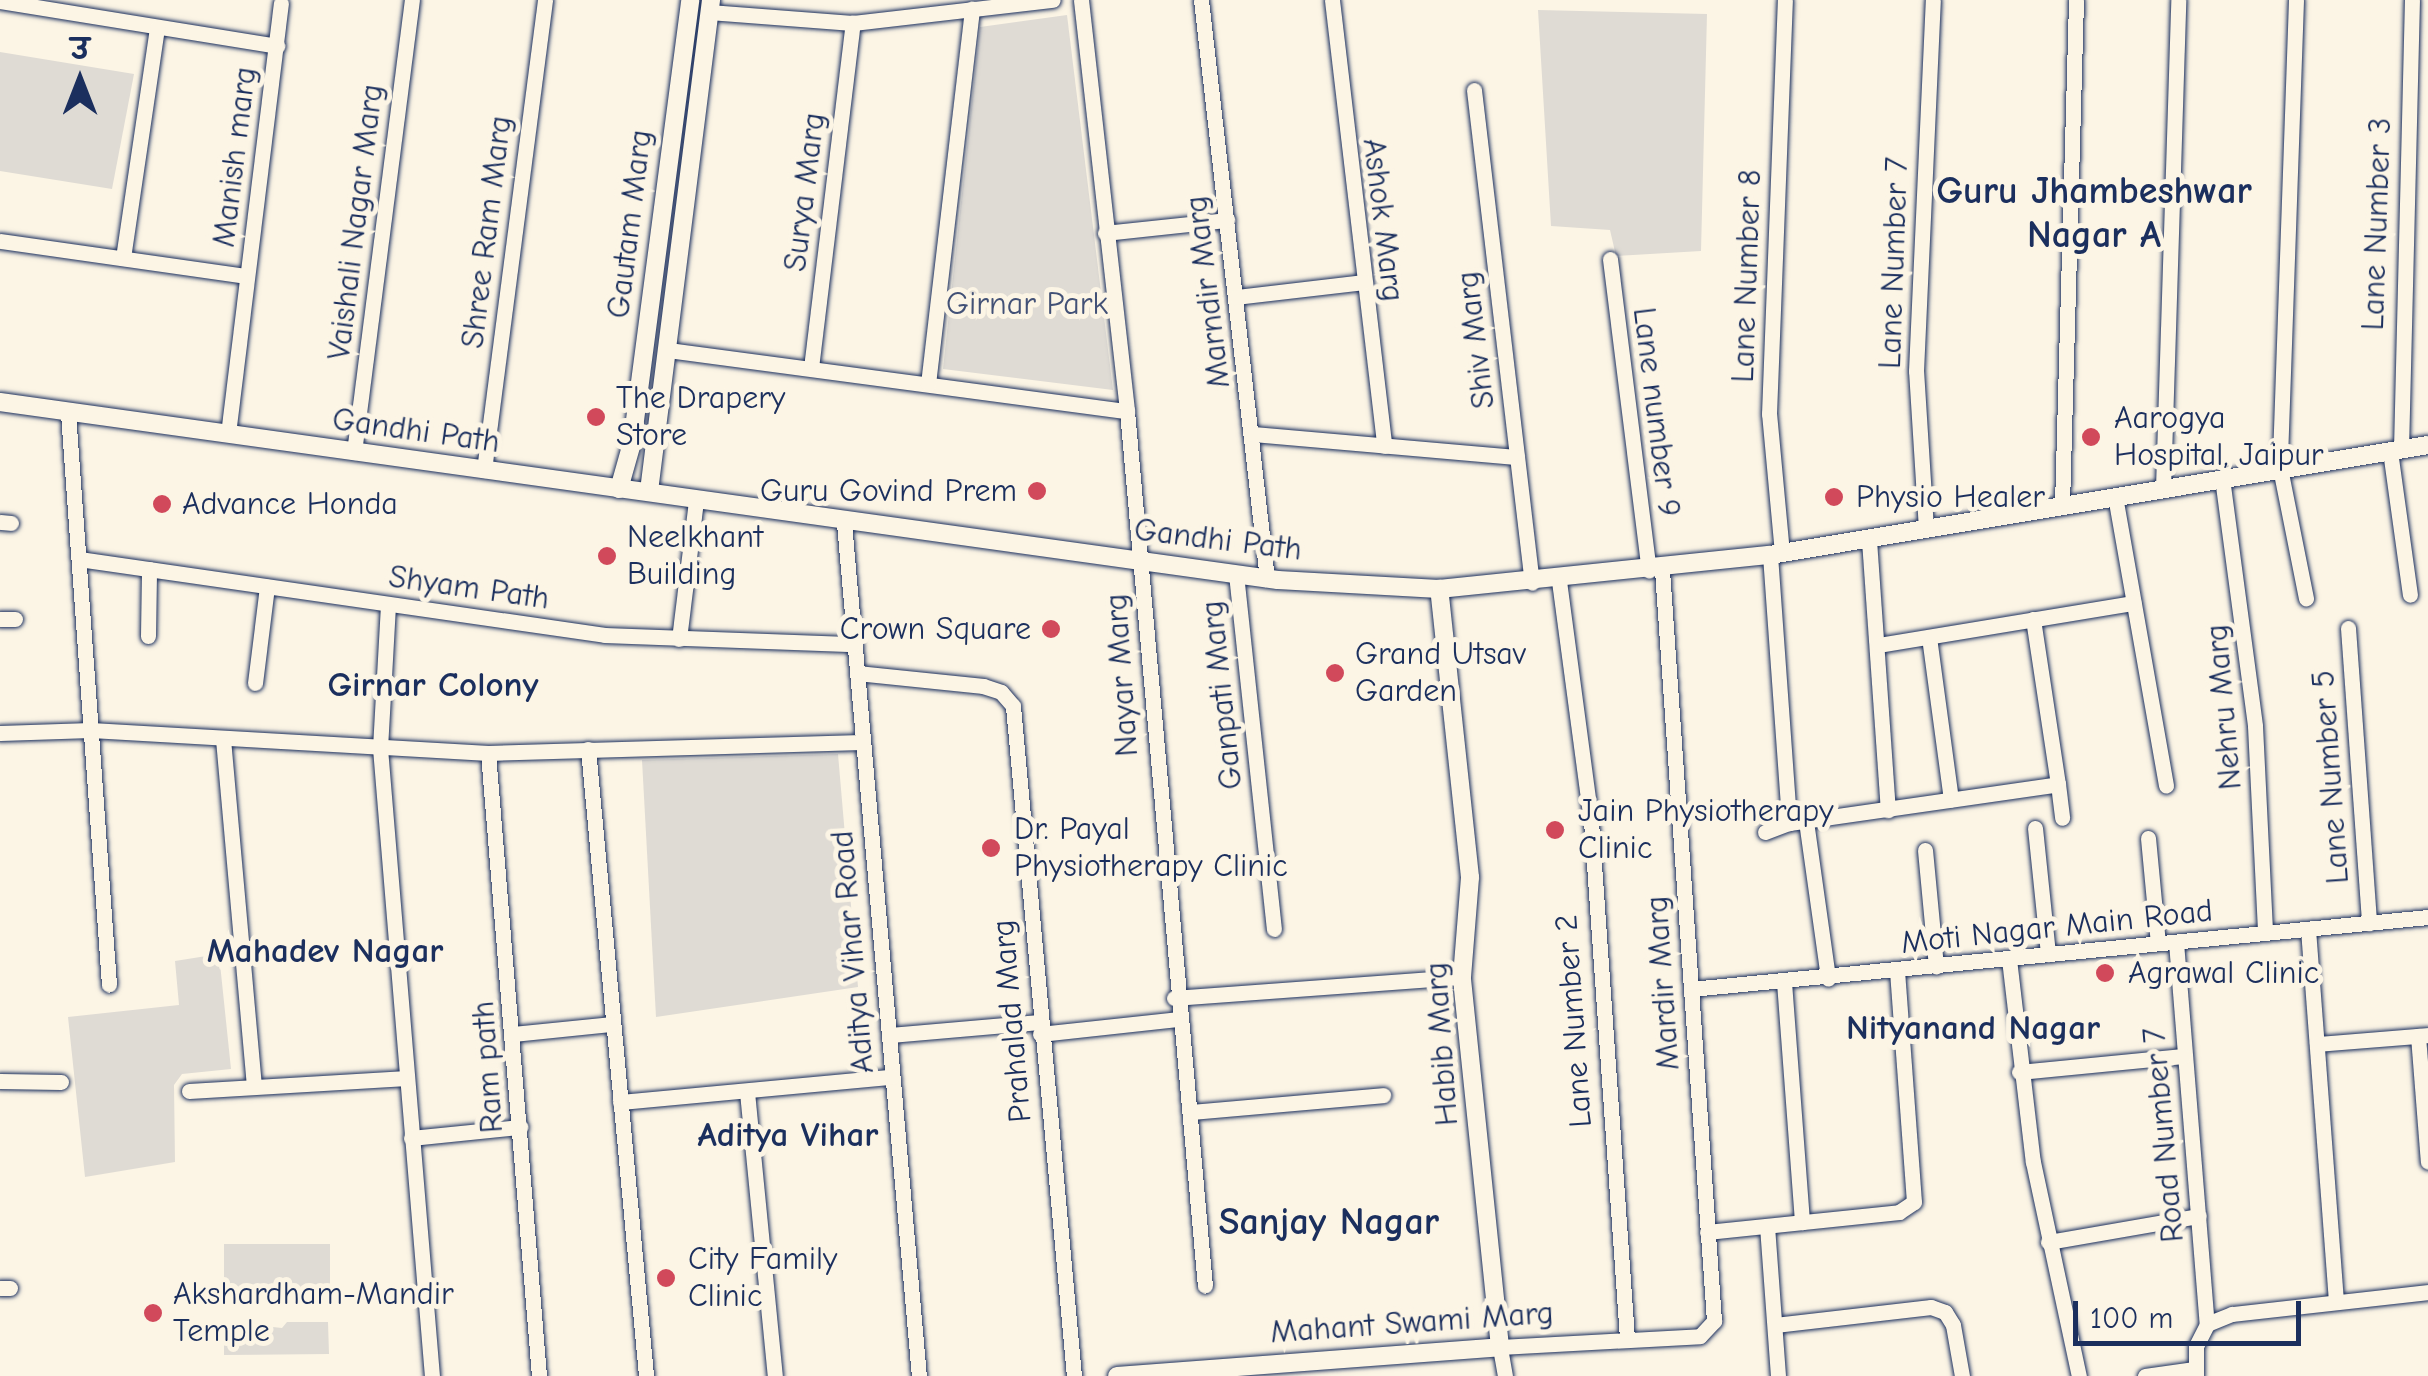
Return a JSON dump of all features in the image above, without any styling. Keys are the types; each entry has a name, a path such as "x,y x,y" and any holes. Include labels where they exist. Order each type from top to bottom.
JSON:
{"street":[{"name":"Vaishali Nagar Marg","path":"354,452 412,0"},
{"name":"Shree Ram Marg","path":"484,470 545,0"},
{"name":"Gautam Marg","path":"619,489 630,456 690,0"},
{"path":"710,6 854,23 1053,0"},
{"name":"Nayar Marg","path":"1081,0 1127,411 1174,998 1190,1112 1205,1286"},
{"name":"Marndir Marg","path":"1201,0 1267,578"},
{"name":"Ashok Marg","path":"1332,0 1384,446"},
{"name":"Lane Number 8","path":"1785,0 1769,414 1789,822"},
{"name":"Lane Number 7","path":"1926,529 1916,371 1933,0"},
{"path":"2062,504 2076,0"},
{"path":"2163,488 2178,0"},
{"path":"2296,0 2280,468 2306,598"},
{"name":"Lane Number 3","path":"2410,595 2395,450 2412,0"},
{"name":"Manish marg","path":"0,1 278,46 228,434"},
{"path":"278,46 281,3"},
{"name":"Gautam Marg","path":"649,492 710,6"},
{"path":"928,384 972,8"},
{"name":"Surya Marg","path":"811,368 854,23"},
{"path":"123,258 156,27"},
{"name":"Shiv Marg","path":"1474,90 1532,583"},
{"path":"1105,233 1226,220"},
{"path":"0,241 247,276"},
{"name":"Lane number 9","path":"1610,260 1655,570"},
{"path":"1236,297 1363,282"},
{"path":"668,350 1127,411"},
{"name":"Gandhi Path","path":"0,402 649,492 844,523 1236,574 1439,589 1559,581 1776,554 2428,445"},
{"path":"68,413 108,985"},
{"path":"1252,434 1517,457"},
{"name":"Nehru Marg","path":"2222,478 2255,726 2265,933"},
{"path":"2115,496 2166,786"},
{"path":"680,639 696,501"},
{"name":"Aditya Vihar Road","path":"844,523 918,1376"},
{"path":"1869,540 1888,810"},
{"name":"Shyam Path","path":"79,559 388,605 680,639 854,644"},
{"path":"148,636 149,569"},
{"name":"Mardir Marg","path":"1655,570 1691,989 1710,1332"},
{"name":"Ganpati Marg","path":"1236,574 1274,929"},
{"name":"Lane Number 2","path":"1559,581 1591,821 1598,996 1626,1339"},
{"path":"255,684 267,587"},
{"name":"Habib Marg","path":"1439,589 1470,878 1462,977 1504,1376"},
{"path":"1879,645 2134,603"},
{"path":"388,605 380,748 432,1376"},
{"path":"2033,619 2062,818"},
{"name":"Lane Number 5","path":"2348,628 2369,923"},
{"path":"1929,637 1951,800"},
{"name":"Prahalad Marg","path":"856,673 983,686 1002,692 1013,706 1074,1376"},
{"path":"0,733 91,730 488,753 862,742"},
{"path":"223,739 254,1084"},
{"path":"588,750 646,1376"},
{"name":"Ram path","path":"488,753 539,1376"},
{"path":"1765,832 1789,822 2058,784"},
{"path":"1806,821 1828,978"},
{"path":"2035,828 2048,954"},
{"path":"2148,838 2158,943"},
{"path":"1925,850 1936,966"},
{"name":"Moti Nagar Main Road","path":"1691,989 2428,917"},
{"path":"2308,929 2336,1302"},
{"name":"Road Number 7","path":"2176,942 2207,1324 2196,1372"},
{"path":"2009,959 2019,1072 2048,1242 2079,1376"},
{"path":"1706,1232 1900,1212 1914,1202 1897,971"},
{"path":"1174,998 1462,977"},
{"path":"1784,982 1802,1222"},
{"path":"890,1036 1177,1019"},
{"path":"513,1034 612,1024"},
{"path":"2318,1044 2423,1035 2428,1162"},
{"path":"2019,1072 2184,1056"},
{"path":"620,1102 892,1077"},
{"path":"189,1091 254,1084 406,1078"},
{"path":"0,1081 61,1082"},
{"path":"747,1092 775,1376"},
{"path":"1190,1112 1383,1094"},
{"path":"411,1138 520,1126"},
{"path":"2048,1242 2198,1216"},
{"path":"1767,1226 1778,1376"},
{"path":"2207,1324 2336,1302 2428,1292"},
{"path":"1775,1325 1931,1307 1946,1312 1953,1324 1962,1376"},
{"name":"Mahant Swami Marg","path":"1116,1376 1229,1371 1710,1332"},
{"path":"2145,1376 2196,1372"}],"green space":[{"path":"1538,10 1707,14 1701,251 1616,256 1610,230 1551,226"},
{"name":"Girnar Park","path":"1067,15 1113,390 943,369 980,27"},
{"path":"0,52 134,74 112,189 0,171"},
{"path":"838,754 858,987 656,1017 642,760"},
{"path":"219,954 231,1069 182,1074 174,1085 175,1162 85,1177 68,1017 179,1005 175,961"},
{"path":"224,1244 330,1244 330,1303 277,1298 224,1303"},
{"path":"224,1322 282,1328 287,1322 328,1322 329,1354 224,1355"}],"place":[{"name":"The Drapery Store","path":"596,417"},
{"name":"Aarogya Hospital, Jaipur","path":"2091,437"},
{"name":"Guru Govind Prem","path":"1037,491"},
{"name":"Physio Healer","path":"1834,497"},
{"name":"Advance Honda","path":"162,504"},
{"name":"Neelkhant Building","path":"607,556"},
{"name":"Crown Square","path":"1051,629"},
{"name":"Grand Utsav Garden","path":"1335,673"},
{"name":"Jain Physiotherapy Clinic","path":"1555,830"},
{"name":"Dr. Payal Physiotherapy Clinic","path":"991,848"},
{"name":"Agrawal Clinic","path":"2105,973"},
{"name":"City Family Clinic","path":"666,1278"},
{"name":"Akshardham-Mandir Temple","path":"153,1313"}],"district":[{"name":"Guru Jhambeshwar Nagar A","path":"2094,214"},
{"name":"Girnar Colony","path":"433,685"},
{"name":"Mahadev Nagar","path":"325,951"},
{"name":"Nityanand Nagar","path":"1973,1028"},
{"name":"Aditya Vihar","path":"788,1135"},
{"name":"Sanjay Nagar","path":"1329,1223"}]}
